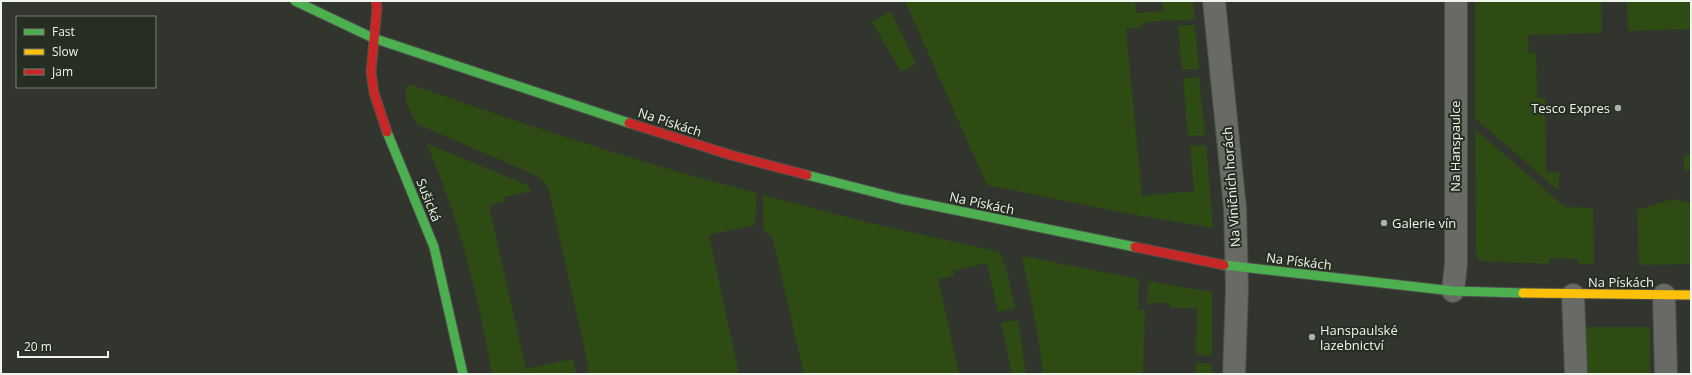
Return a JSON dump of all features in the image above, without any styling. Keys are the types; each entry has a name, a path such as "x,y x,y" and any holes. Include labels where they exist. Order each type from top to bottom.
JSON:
{"street":[{"name":"Na Pískách","path":"295,1 373,38 448,64 734,156 924,204 1236,267 1453,291 1573,295 1691,295"},
{"name":"Sušická","path":"376,1 377,8 371,72 374,93 380,114 434,246 463,374"},
{"name":"Na Viničních horách","path":"1214,1 1235,208 1237,290 1234,374"},
{"name":"Na Hanspaulce","path":"1453,291 1456,264 1456,1"},
{"path":"1573,295 1576,374"},
{"path":"1664,295 1666,374"}],"green space":[{"path":"905,1 1135,1 1136,13 1163,11 1162,1 1193,1 1195,19 1142,23 1142,27 1126,29 1142,196 1194,191 1190,146 1206,145 1213,228 1119,212 987,185"},
{"path":"1475,1 1601,1 1602,33 1528,35 1529,53 1536,53 1537,98 1545,98 1546,173 1559,172 1559,191 1475,118"},
{"path":"1627,1 1691,1 1691,29 1628,31"},
{"path":"891,11 916,64 901,72 872,22"},
{"path":"1195,25 1199,69 1182,70 1178,26"},
{"path":"1199,77 1205,135 1188,136 1183,79"},
{"path":"409,84 625,156 757,193 755,225 709,235 739,374 588,374 587,369 589,368 548,187 541,179 533,174 417,124 409,109 406,99"},
{"path":"1475,129 1565,207 1593,208 1594,264 1579,264 1578,259 1549,258 1549,264 1479,260 1476,253"},
{"path":"426,143 527,185 532,191 504,197 505,201 489,206 526,369 573,359 576,374 492,374 474,285 458,227 438,171"},
{"path":"1684,155 1691,155 1691,169 1684,171"},
{"path":"763,195 870,223 1000,252 1008,276 1015,308 998,312 987,263 953,271 954,276 938,279 959,374 804,374 772,236 766,233 763,228"},
{"path":"1673,199 1691,203 1691,264 1641,265 1639,262 1637,210"},
{"path":"1022,256 1139,279 1138,310 1145,310 1143,374 1043,374 1037,330"},
{"path":"1148,281 1212,292 1212,356 1196,355 1197,308 1170,308 1170,303 1147,303"},
{"path":"1018,320 1026,374 1012,374 1001,323"},
{"path":"1583,327 1650,327 1650,374 1583,374"},
{"path":"1196,363 1212,364 1212,374 1195,374"}],"traffic: fast":[{"path":"295,1 373,38 629,123"},
{"path":"387,132 434,247 463,374"},
{"path":"807,175 901,199 1135,247"},
{"path":"1224,265 1453,291 1523,293"}],"traffic: slow":[{"path":"1523,293 1691,295"}],"traffic: jam":[{"path":"376,1 377,8 371,72 374,93 387,132"},
{"path":"629,123 734,156 807,175"},
{"path":"1135,247 1224,265"}],"place":[{"name":"Tesco Expres","path":"1618,108"},
{"name":"Galerie vín","path":"1384,223"},
{"name":"Hanspaulské lazebnictví","path":"1312,337"}]}
